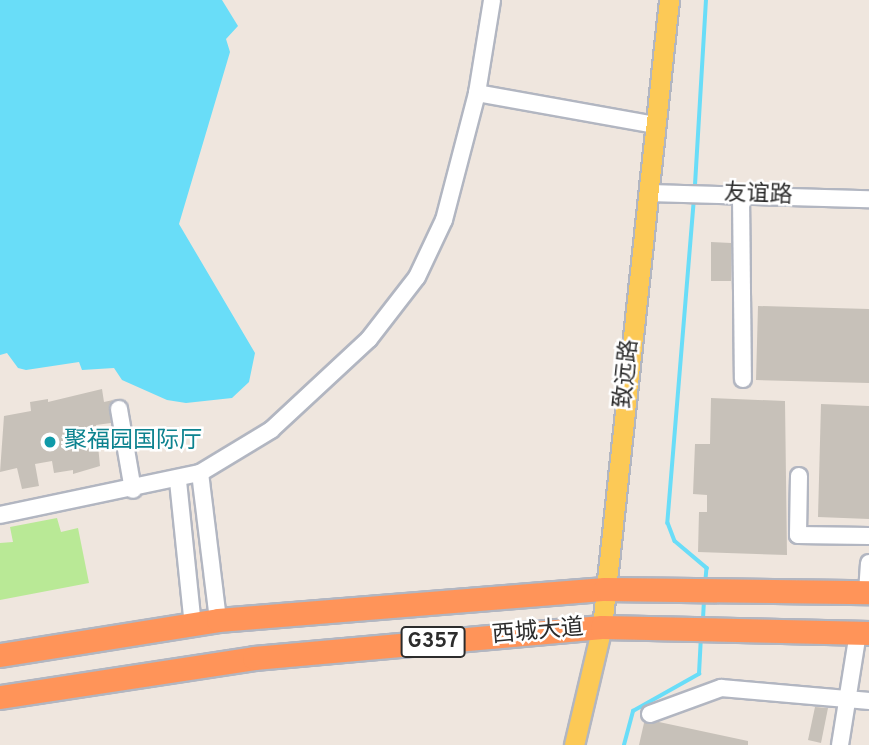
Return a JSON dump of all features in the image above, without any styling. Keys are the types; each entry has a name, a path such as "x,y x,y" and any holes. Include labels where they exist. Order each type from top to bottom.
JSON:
{"highway":[{"name":"西城大道","path":"0,655 218,620 605,589 868,592"},
{"name":"西城大道","path":"0,697 254,658 602,627 863,633"}],"main road":[{"name":"致远路","path":"574,745 602,627 669,0"}],"street":[{"path":"0,514 178,481 200,474 271,430 323,386 401,300 443,220 477,93 492,0"},
{"path":"477,93 655,125"},
{"name":"友谊路","path":"648,193 869,199"},
{"path":"741,196 743,379"},
{"path":"119,409 133,490"},
{"path":"200,474 218,620"},
{"path":"799,476 798,535 869,536"},
{"path":"178,481 193,625"},
{"path":"868,592 869,563"},
{"path":"840,745 863,633"},
{"path":"650,714 721,688 848,697 869,701"}],"green space":[{"path":"57,518 61,532 78,528 89,583 0,600 0,543 13,542 10,527"}],"water":[{"path":"0,0 222,0 238,26 226,39 230,52 179,224 255,353 249,382 232,398 186,403 167,400 122,380 114,368 82,370 79,362 26,370 18,368 7,353 0,355"}],"building":[{"path":"711,242 731,243 731,281 711,281"},
{"path":"758,306 869,309 869,383 756,380"},
{"name":"聚福园国际厅","path":"102,389 104,402 113,400 109,406 111,423 96,425 100,466 73,474 73,470 54,473 52,461 35,464 39,486 22,489 17,468 0,472 4,416 31,411 30,402 48,399 48,402"},
{"path":"711,398 785,401 787,555 698,552 699,512 707,512 707,495 693,494 695,444 710,444"},
{"path":"821,404 869,406 869,519 818,517"},
{"path":"815,707 828,708 821,743 808,740"},
{"path":"659,722 748,741 748,745 639,745 644,723"}],"waterway":[{"path":"695,185 706,0"},
{"path":"694,204 668,523 675,541 707,568 706,580"},
{"path":"703,619 704,601"},
{"path":"624,745 633,711 699,674 701,640"}],"place":[{"name":"聚福园国际厅","path":"50,442"}]}
